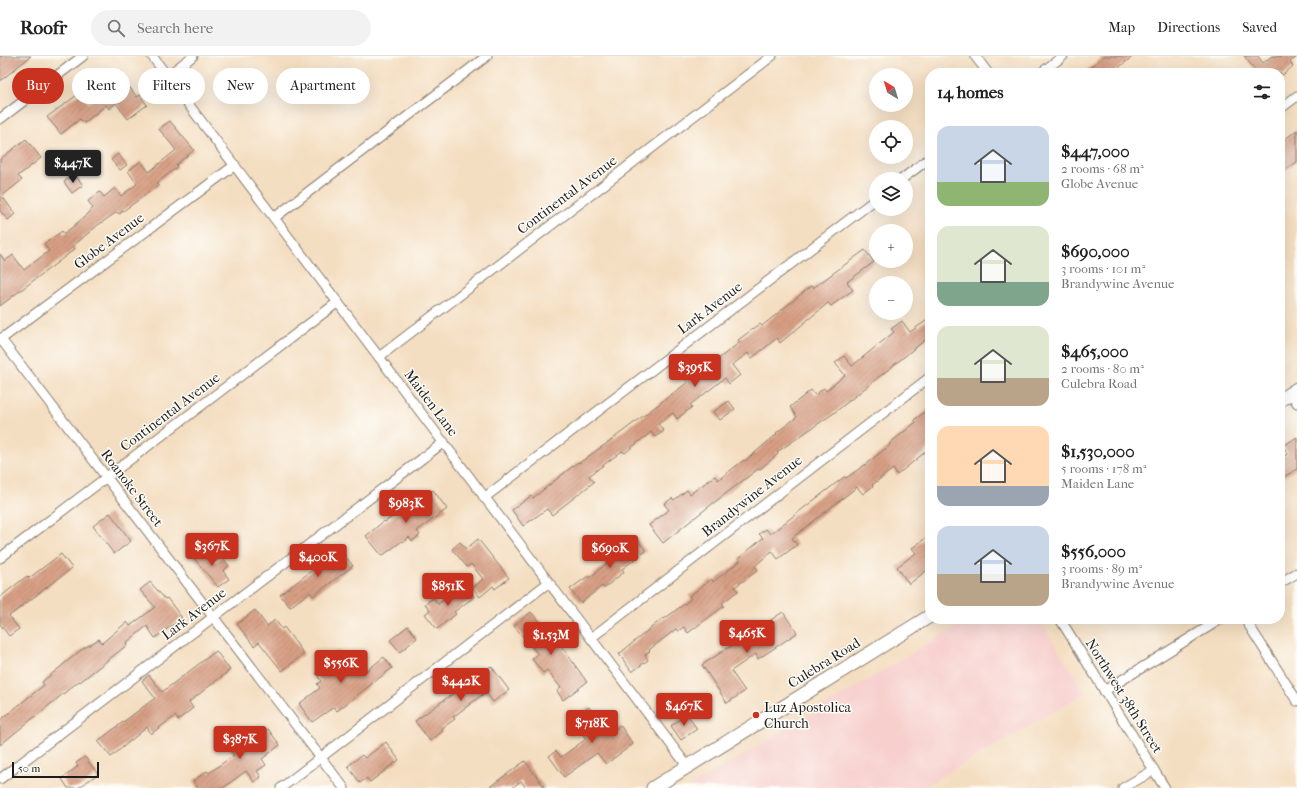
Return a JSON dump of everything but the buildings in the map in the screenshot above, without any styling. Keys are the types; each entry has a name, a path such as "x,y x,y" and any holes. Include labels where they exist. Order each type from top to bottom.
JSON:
{"main road":[{"name":"Culebra Road","path":"653,788 925,619"}],"street":[{"path":"0,119 83,56"},
{"name":"Maiden Lane","path":"152,56 161,68"},
{"path":"177,68 193,56"},
{"path":"274,218 487,56"},
{"name":"Continental Avenue","path":"380,357 772,56"},
{"path":"974,56 984,68"},
{"path":"1047,68 1063,56"},
{"path":"1285,105 1297,96"},
{"name":"Maiden Lane","path":"188,104 688,767"},
{"path":"911,172 925,162"},
{"name":"Globe Avenue","path":"0,339 235,165"},
{"name":"Lark Avenue","path":"484,498 869,204"},
{"name":"Continental Avenue","path":"0,558 338,302"},
{"name":"Roanoke Street","path":"0,339 344,788"},
{"name":"Brandywine Avenue","path":"591,638 925,381"},
{"name":"Lark Avenue","path":"0,779 444,442"},
{"path":"1285,580 1297,573"},
{"path":"281,788 548,582"},
{"name":"Northwest 38th Street","path":"1063,624 1165,788"},
{"path":"1104,692 1213,624"},
{"path":"1248,624 1297,701"},
{"path":"1123,788 1154,770"}],"shaded area":[{"path":"961,624 1042,624 1085,693 922,788 689,788"}],"place":[{"name":"Luz Apostolica Church","path":"756,715"}]}
